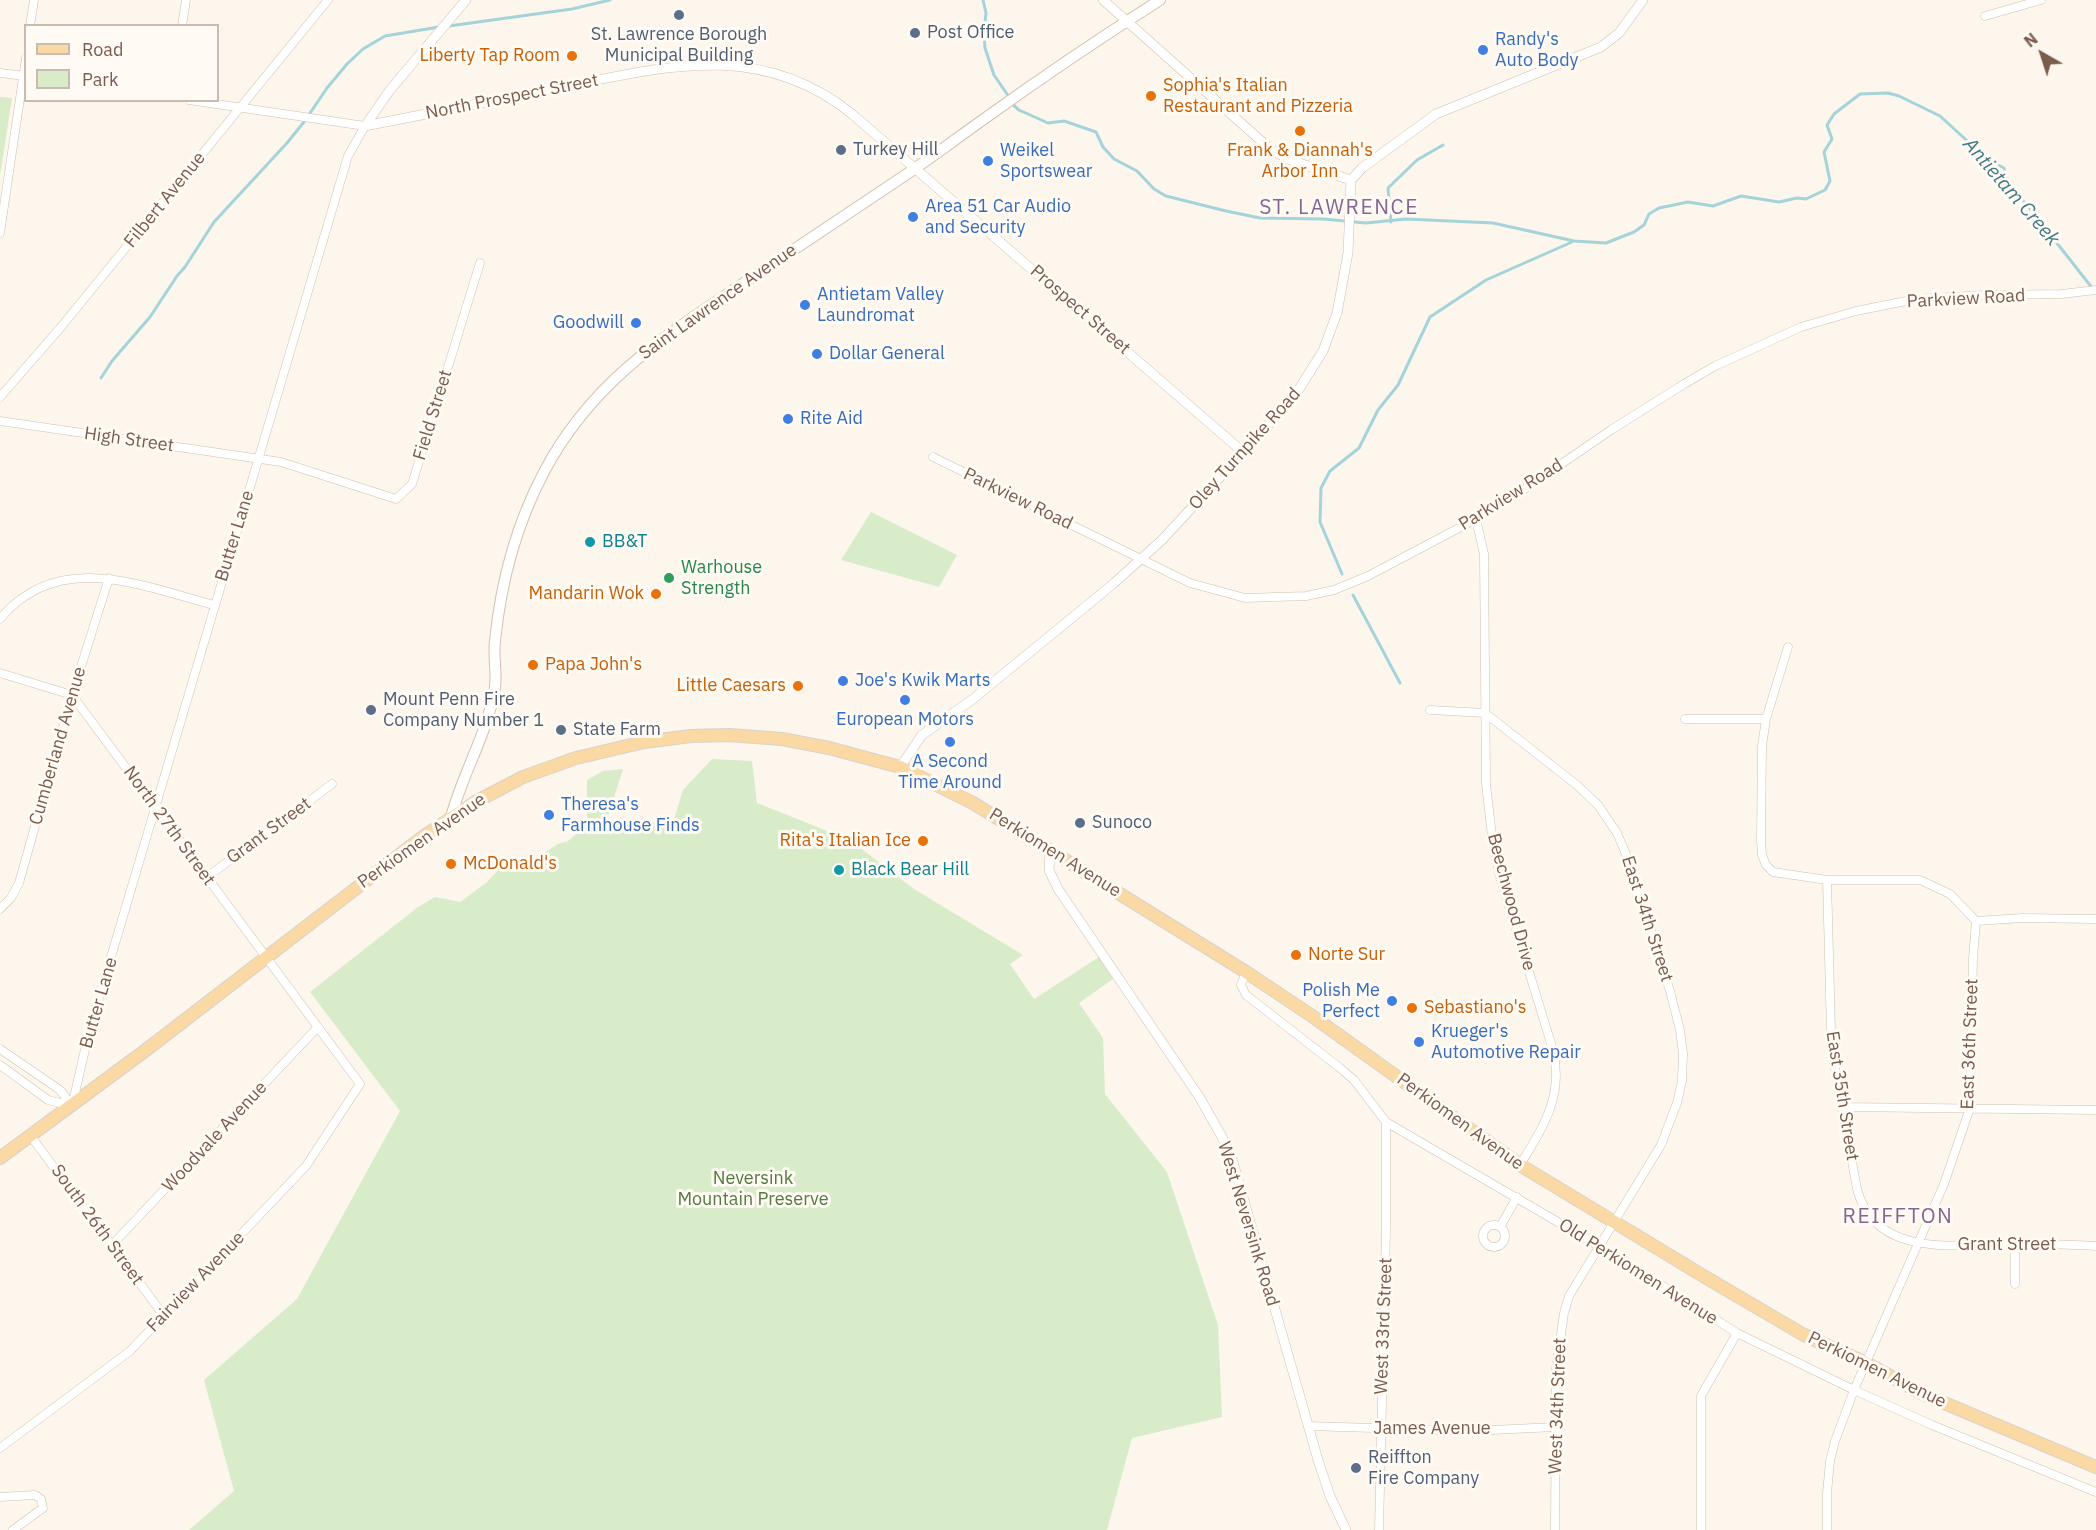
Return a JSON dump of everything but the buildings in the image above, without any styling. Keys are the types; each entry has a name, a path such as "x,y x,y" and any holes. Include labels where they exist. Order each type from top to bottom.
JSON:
{"main road":[{"name":"Saint Lawrence Avenue","path":"451,817 455,801 481,742 496,685 494,653 497,617 504,575 520,526 541,478 575,423 607,386 656,342 1160,0"},
{"name":"Perkiomen Avenue","path":"0,1158 72,1106 451,817 499,788 547,767 608,749 667,739 729,735 782,739 829,748 900,767 967,799 1246,972 1312,1016 1520,1165 1614,1223 1804,1335 1866,1363 1923,1394 2096,1467"}],"street":[{"path":"30,24 34,0"},
{"path":"182,24 186,0"},
{"name":"Filbert Avenue","path":"0,397 61,327 328,0"},
{"name":"Butter Lane","path":"72,1106 90,1028 348,156 390,90 466,0"},
{"path":"1103,0 1268,147 1287,159 1351,180 1371,161 1436,114 1602,47 1619,33 1643,0"},
{"path":"1985,16 2041,0"},
{"name":"North Prospect Street","path":"365,126 666,67 722,64 771,72 798,81 824,94 852,114 915,168"},
{"path":"0,73 24,76 0,233"},
{"path":"202,102 365,126"},
{"name":"Prospect Street","path":"915,168 1243,452"},
{"name":"Oley Turnpike Road","path":"900,767 922,735 972,699 1140,560 1170,532 1294,398 1323,351 1341,296 1348,253 1348,207 1351,180"},
{"name":"Field Street","path":"334,479 396,499 412,484 480,263"},
{"name":"Parkview Road","path":"933,457 1190,583 1245,598 1306,596 1334,590 1368,576 1476,519 1684,384 1725,361 1801,327 1856,310 1916,299 2062,294 2092,290"},
{"name":"High Street","path":"0,421 258,458 281,462 334,479"},
{"name":"Beechwood Drive","path":"1476,519 1484,554 1486,784 1492,836 1500,877 1553,1050 1556,1073 1556,1089 1546,1121 1520,1165"},
{"path":"0,619 16,603 45,586 70,579 110,578 214,605"},
{"name":"Cumberland Avenue","path":"0,909 11,898 19,883 72,695 110,578"},
{"path":"1788,647 1766,719 1762,746 1762,855 1766,865 1773,872 1827,880 1920,880 1950,894 1976,921 2022,918 2096,919"},
{"path":"0,673 72,695"},
{"name":"North 27th Street","path":"72,695 360,1084"},
{"path":"1430,710 1485,713"},
{"name":"East 34th Street","path":"1485,713 1578,786 1598,805 1611,823 1631,866 1675,1008 1683,1054 1682,1081 1677,1103 1661,1145 1614,1223"},
{"path":"1684,720 1766,719"},
{"name":"Grant Street","path":"207,877 332,784"},
{"name":"West Neversink Road","path":"1050,851 1049,870 1058,889 1200,1098 1233,1162 1308,1426 1330,1496 1346,1530"},
{"name":"East 35th Street","path":"1827,880 1831,1033 1834,1064 1857,1189 1865,1209 1882,1228 1917,1244"},
{"name":"East 36th Street","path":"1827,1530 1830,1461 1835,1441 1854,1390 1944,1184 1970,1108 1973,958 1976,921"},
{"name":"Old Perkiomen Avenue","path":"1246,972 1241,985 1246,995 1354,1080 1386,1122 1599,1246 1737,1333 1932,1425 2096,1492"},
{"name":"Woodvale Avenue","path":"112,1245 317,1028"},
{"path":"0,1049 60,1090 72,1106"},
{"path":"0,1065 48,1100 72,1106"},
{"name":"Fairview Avenue","path":"0,1448 130,1351 306,1166 360,1084"},
{"path":"1842,1107 2096,1110"},
{"name":"West 33rd Street","path":"1379,1530 1386,1230 1386,1122"},
{"name":"South 26th Street","path":"30,1135 164,1316"},
{"path":"1500,1227 1517,1197"},
{"name":"West 34th Street","path":"1555,1530 1556,1369 1564,1312 1569,1296 1614,1223"},
{"name":"Grant Street","path":"1917,1244 2096,1246"},
{"path":"2015,1244 2015,1284"},
{"path":"1701,1530 1701,1396 1737,1333"},
{"name":"James Avenue","path":"1308,1426 1470,1431 1555,1428"},
{"path":"0,1497 35,1495 41,1499 43,1508 13,1530"}],"green space":[{"path":"0,97 12,98 0,176"},
{"path":"871,512 957,555 939,587 841,560"},
{"name":"Neversink Mountain Preserve","path":"712,759 752,761 757,803 850,840 914,889 1023,955 1010,964 1034,999 1099,957 1113,979 1079,1003 1103,1038 1105,1094 1167,1172 1218,1325 1222,1417 1132,1438 1107,1530 189,1530 234,1491 204,1380 297,1299 400,1111 310,992 418,907 435,897 460,902 486,883 500,868 525,865 558,844 568,841 587,824 587,780 603,771 623,769 603,832 641,822 673,823 683,790"}],"waterway":[{"path":"449,26 572,9 610,0"},
{"name":"Antietam Creek","path":"983,0 986,13 985,48 994,75 1009,97"},
{"path":"101,378 112,361 150,317 214,222 287,143 347,64 363,49 385,36 439,27"},
{"name":"Antietam Creek","path":"1011,103 1019,110 1048,123 1064,121 1096,132 1103,147 1114,159 1137,171 1154,189 1166,196 1226,211 1260,218 1323,219 1366,223 1406,219 1493,223 1574,241 1606,243 1634,232 1644,225 1649,214 1659,208 1688,202 1713,206 1741,196 1779,202 1797,198 1806,199 1825,190 1830,181 1824,152 1832,139 1827,125 1834,114 1860,94 1888,93 1940,116 1987,159 2031,210 2093,289"},
{"path":"1391,222 1388,188 1417,160 1443,145"},
{"path":"1992,162 2004,168 2007,180"},
{"path":"1342,574 1320,522 1321,488 1330,471 1359,448 1378,410 1398,385 1430,317 1486,280 1572,242"},
{"path":"1353,595 1400,683"}],"place":[{"name":"St. Lawrence Borough Municipal Building","path":"679,15"},
{"name":"Post Office","path":"915,33"},
{"name":"Randy's Auto Body","path":"1483,50"},
{"name":"Liberty Tap Room","path":"572,56"},
{"name":"Sophia's Italian Restaurant and Pizzeria","path":"1151,96"},
{"name":"Frank & Diannah's Arbor Inn","path":"1300,131"},
{"name":"Turkey Hill","path":"841,150"},
{"name":"Weikel Sportswear","path":"988,161"},
{"name":"Area 51 Car Audio and Security","path":"913,217"},
{"name":"Antietam Valley Laundromat","path":"805,305"},
{"name":"Goodwill","path":"636,323"},
{"name":"Dollar General","path":"817,354"},
{"name":"Rite Aid","path":"788,419"},
{"name":"BB&T","path":"590,542"},
{"name":"Warhouse Strength","path":"669,578"},
{"name":"Mandarin Wok","path":"656,594"},
{"name":"Papa John's","path":"533,665"},
{"name":"Joe's Kwik Marts","path":"843,681"},
{"name":"Little Caesars","path":"798,686"},
{"name":"European Motors","path":"905,700"},
{"name":"Mount Penn Fire Company Number 1","path":"371,710"},
{"name":"State Farm","path":"561,730"},
{"name":"A Second Time Around","path":"950,742"},
{"name":"Theresa's Farmhouse Finds","path":"549,815"},
{"name":"Sunoco","path":"1080,823"},
{"name":"Rita's Italian Ice","path":"923,841"},
{"name":"McDonald's","path":"451,864"},
{"name":"Black Bear Hill","path":"839,870"},
{"name":"Norte Sur","path":"1296,955"},
{"name":"Polish Me Perfect","path":"1392,1001"},
{"name":"Sebastiano's","path":"1412,1008"},
{"name":"Krueger's Automotive Repair","path":"1419,1042"},
{"name":"Reiffton Fire Company","path":"1356,1468"}],"district":[{"name":"ST. LAWRENCE","path":"1339,208"},
{"name":"REIFFTON","path":"1898,1217"}]}
